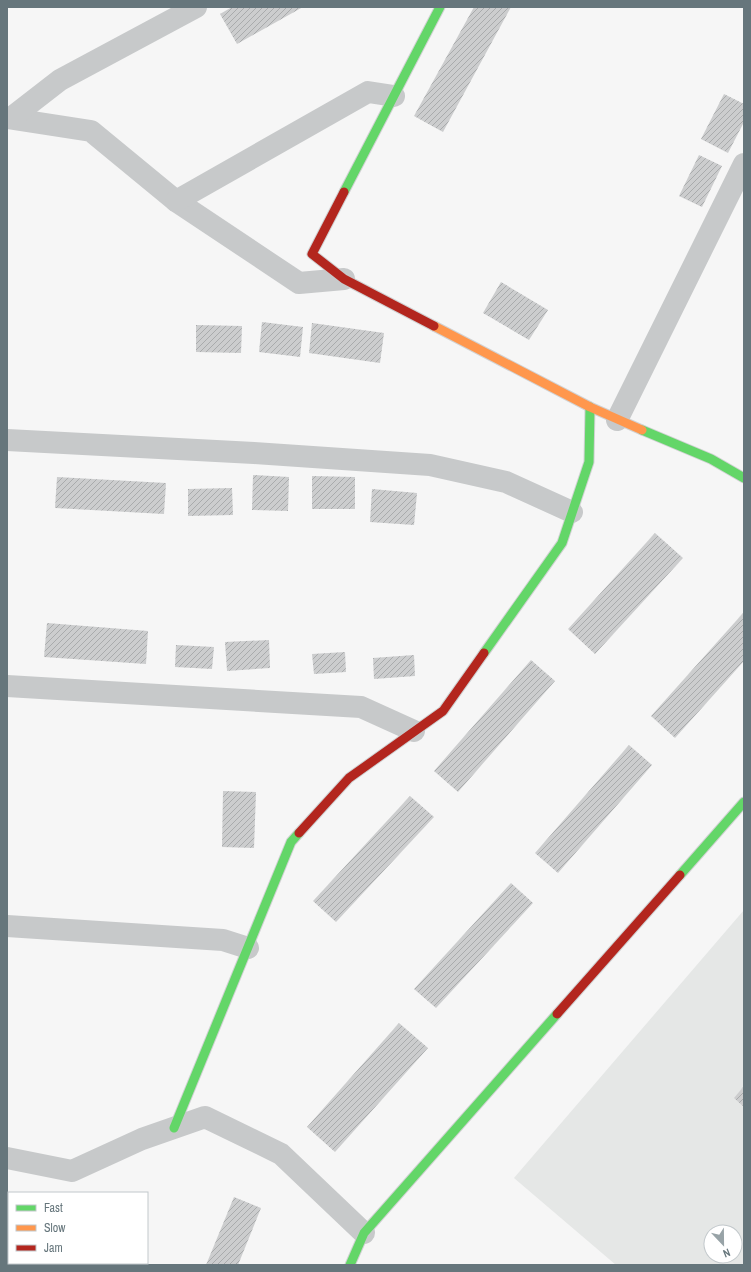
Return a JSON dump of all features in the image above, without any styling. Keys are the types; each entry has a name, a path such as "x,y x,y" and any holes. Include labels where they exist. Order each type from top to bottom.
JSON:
{"street":[{"path":"9,118 60,80 196,7"},
{"path":"440,7 312,254 344,279 590,407 617,420 711,459 744,478"},
{"path":"176,201 368,92 394,96"},
{"path":"9,118 91,131 176,201 299,283 344,279"},
{"path":"617,420 744,164"},
{"path":"174,1128 291,842 349,778 443,711 562,543 589,462 590,407"},
{"path":"7,440 254,453 430,465 506,482 572,512"},
{"path":"7,686 361,707 414,731"},
{"path":"350,1265 364,1233 744,802"},
{"path":"7,926 223,940 248,948"},
{"path":"7,1158 72,1171 142,1139 205,1117 282,1154 364,1233"}],"shaded area":[{"path":"744,910 744,1265 616,1265 514,1178"}],"building":[{"path":"232,7 303,7 237,44 220,14"},
{"path":"474,7 511,7 443,132 414,116"},
{"path":"724,94 744,104 744,122 728,153 701,139"},
{"path":"699,155 722,166 702,207 679,196"},
{"path":"501,282 548,310 529,340 483,313"},
{"path":"262,322 303,327 300,357 259,352"},
{"path":"312,323 384,333 380,363 309,353"},
{"path":"196,325 242,326 241,353 196,352"},
{"path":"253,475 289,477 288,511 252,510"},
{"path":"312,476 355,477 355,509 312,509"},
{"path":"57,477 166,483 164,514 55,508"},
{"path":"232,488 233,515 188,516 188,489"},
{"path":"372,489 417,493 414,525 370,522"},
{"path":"655,533 683,558 595,654 568,629"},
{"path":"744,612 744,661 675,738 651,716"},
{"path":"47,623 148,631 146,664 44,657"},
{"path":"269,640 270,668 227,671 225,642"},
{"path":"176,645 214,647 212,669 175,667"},
{"path":"345,652 346,672 314,674 312,654"},
{"path":"414,655 415,676 374,679 373,658"},
{"path":"531,660 555,681 458,792 434,771"},
{"path":"629,745 652,765 558,873 535,853"},
{"path":"223,791 256,792 254,848 222,847"},
{"path":"410,796 434,817 336,922 313,901"},
{"path":"511,883 533,903 436,1008 414,989"},
{"path":"399,1023 428,1048 335,1152 307,1127"},
{"path":"744,1086 744,1107 734,1098"},
{"path":"234,1197 261,1208 238,1265 206,1265"}],"traffic: fast":[{"path":"344,192 440,7"},
{"path":"484,653 562,543 589,462 590,407"},
{"path":"642,430 711,459 744,478"},
{"path":"680,875 744,802"},
{"path":"174,1128 291,842 299,833"},
{"path":"350,1265 364,1233 557,1014"}],"traffic: slow":[{"path":"434,326 590,407 642,430"}],"traffic: jam":[{"path":"344,192 312,254 344,279 434,326"},
{"path":"299,833 349,778 443,711 484,653"},
{"path":"557,1014 680,875"}]}
